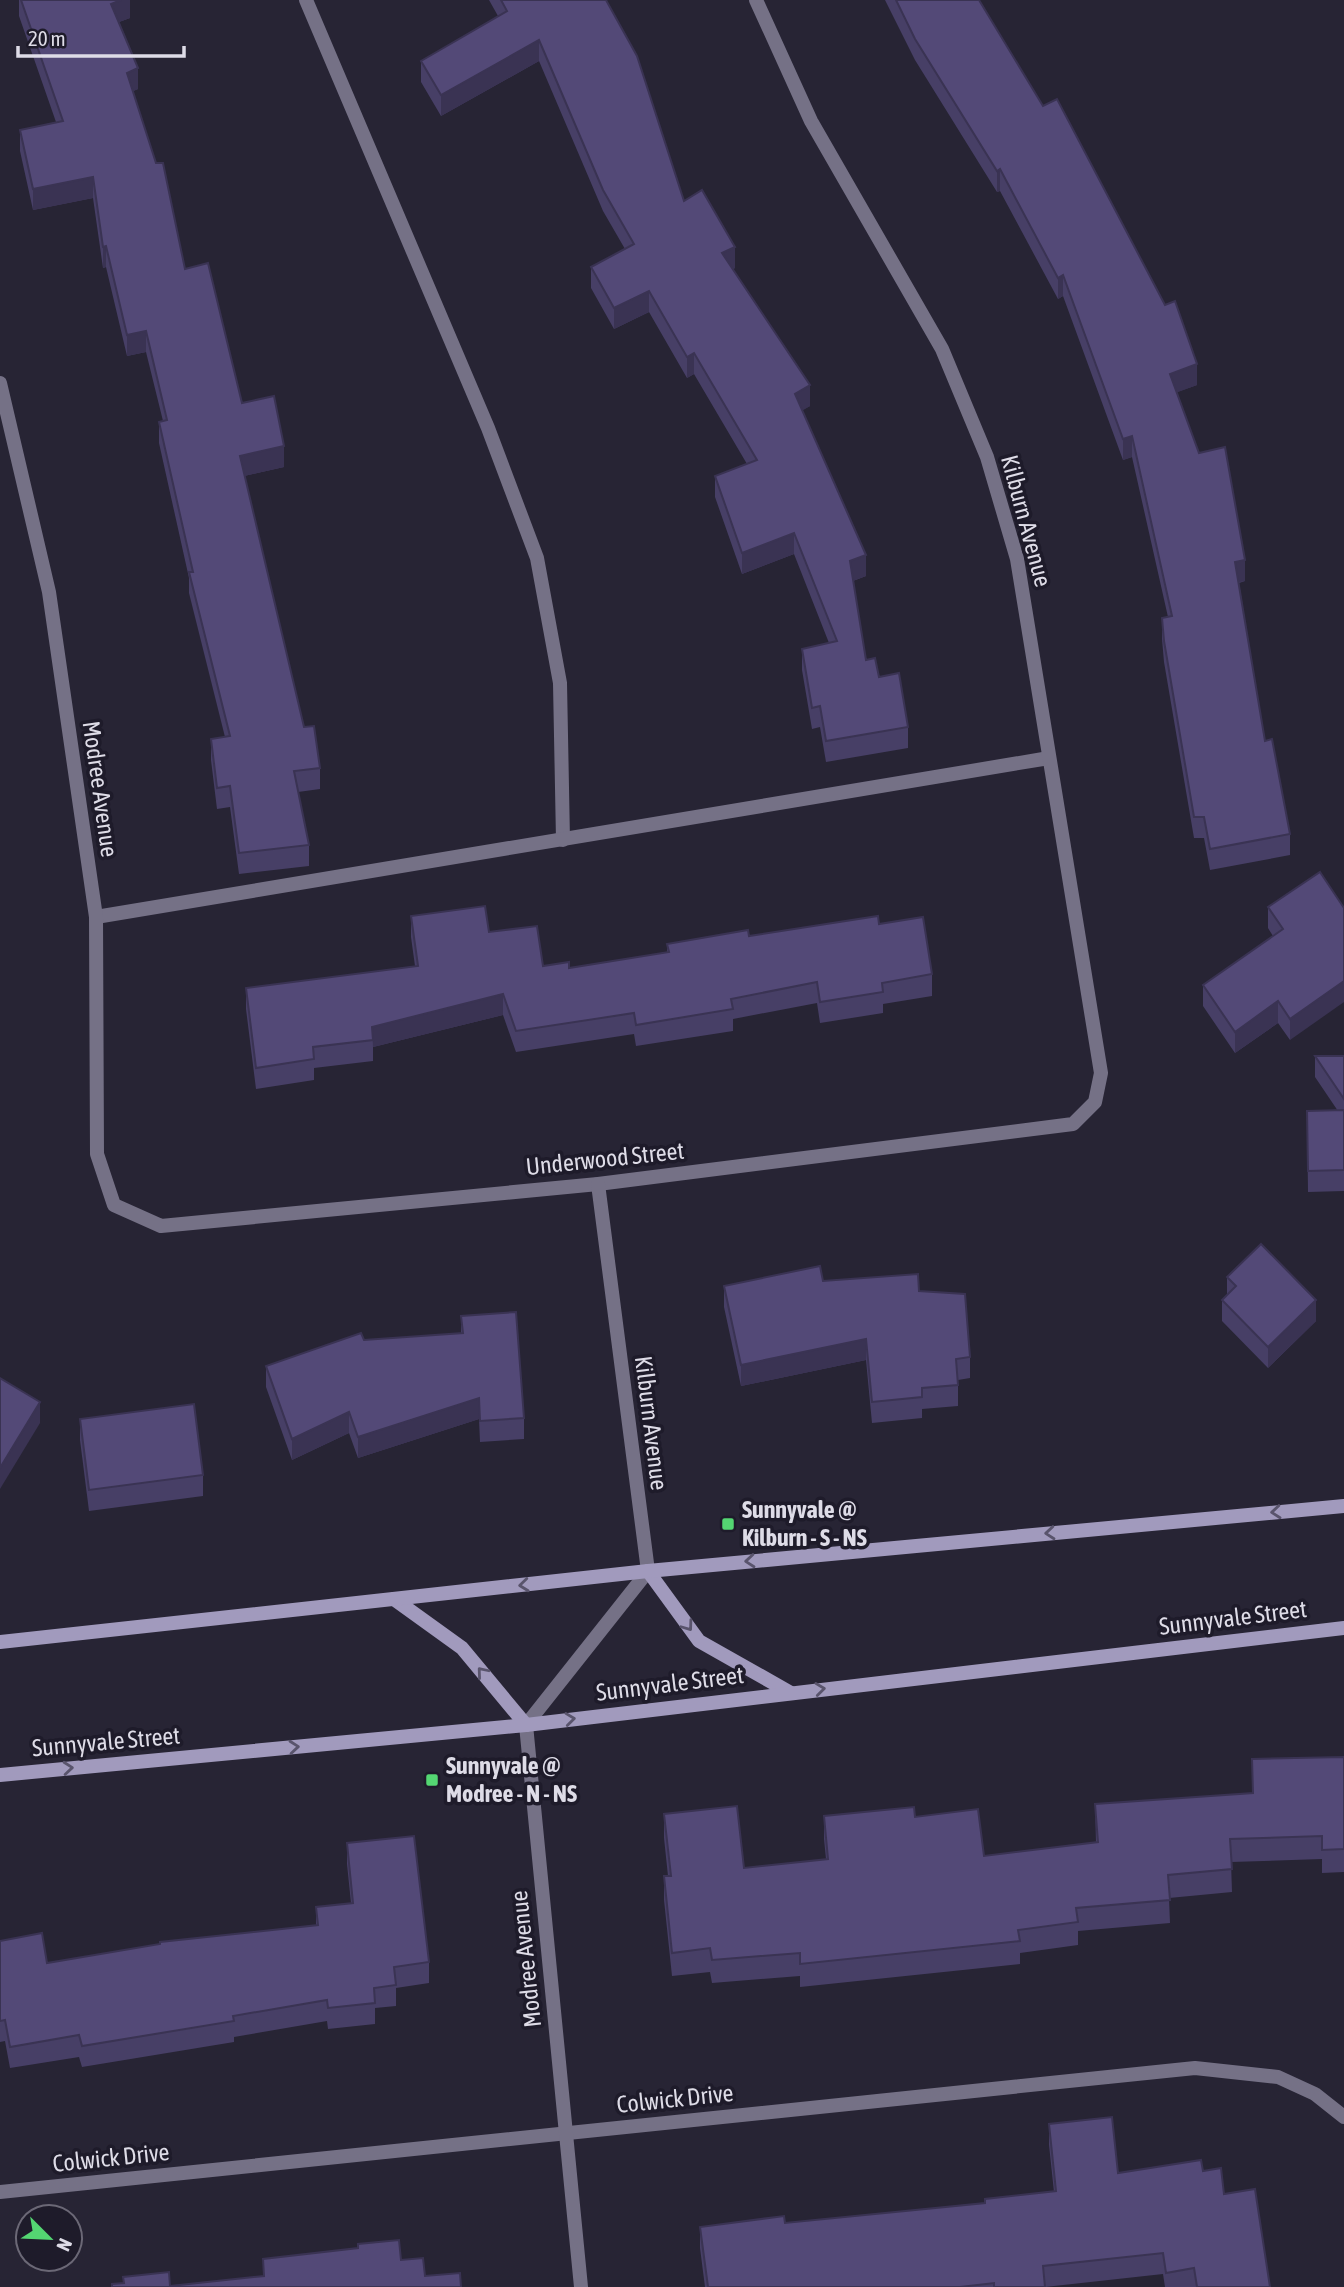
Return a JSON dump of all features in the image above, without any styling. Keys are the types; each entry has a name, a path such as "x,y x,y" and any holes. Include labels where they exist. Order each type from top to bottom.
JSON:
{"street":[{"path":"306,0 488,428 537,558 560,683 563,840"},
{"name":"Kilburn Avenue","path":"756,0 811,121 942,349 987,457 1017,559 1101,1073 1095,1102"},
{"name":"Modree Avenue","path":"0,383 48,592 96,916 97,1154 114,1205"},
{"path":"96,916 1049,758"},
{"name":"Underwood Street","path":"114,1205 161,1226 598,1184 1073,1124 1095,1102"},
{"name":"Kilburn Avenue","path":"598,1184 648,1571"},
{"path":"0,1642 648,1571 1344,1506"},
{"path":"394,1600 462,1648 526,1725 648,1571"},
{"path":"648,1571 699,1642 791,1693"},
{"name":"Sunnyvale Street","path":"0,1775 526,1725 1344,1628"},
{"name":"Modree Avenue","path":"526,1725 528,1767 581,2287"},
{"name":"Colwick Drive","path":"0,2192 1195,2068 1278,2077 1315,2094 1344,2117"}],"building":[{"path":"21,0 121,0 111,4 138,68 127,73 156,163 163,163 185,269 208,263 242,403 274,396 284,446 240,456 304,727 314,726 320,768 294,771 309,845 239,853 230,786 217,788 211,739 230,736 189,572 193,572 159,422 167,420 146,331 127,335 106,246 103,247 93,177 33,189 20,130 63,121"},
{"path":"501,0 606,0 637,56 684,201 702,190 735,247 722,253 810,385 795,394 866,555 850,561 866,660 875,658 879,677 899,673 908,727 826,741 820,706 812,708 802,649 837,641 794,533 742,553 715,476 757,460 694,353 687,357 649,291 614,308 591,267 634,244 603,190 539,40 441,95 421,61 507,11"},
{"path":"896,0 979,0 1043,106 1057,99 1165,305 1175,301 1197,364 1170,374 1199,453 1225,447 1245,560 1235,562 1265,741 1272,739 1290,834 1210,849 1204,817 1194,817 1164,641 1162,618 1172,616 1132,436 1123,439 1063,275 1058,278 1000,169 997,171 915,39"},
{"path":"1320,872 1344,908 1344,981 1290,1019 1278,1001 1235,1032 1203,985 1283,929 1268,907"},
{"path":"485,906 489,932 537,926 543,966 569,962 569,968 669,952 667,944 748,930 749,936 878,916 879,924 923,917 932,974 882,983 883,992 820,1002 817,982 731,999 733,1009 636,1025 634,1013 516,1031 503,994 372,1027 373,1040 313,1047 314,1059 256,1068 246,988 418,966 411,916"},
{"path":"1315,1056 1344,1056 1344,1099"},
{"path":"1344,1110 1344,1170 1308,1171 1307,1111"},
{"path":"1261,1244 1316,1300 1268,1347 1222,1300 1236,1286 1227,1277"},
{"path":"820,1266 823,1281 918,1274 919,1291 965,1294 970,1357 956,1359 958,1385 922,1388 922,1397 872,1402 866,1339 741,1365 724,1286"},
{"path":"516,1312 524,1418 480,1421 479,1398 358,1437 349,1412 292,1439 266,1366 361,1333 364,1340 463,1333 461,1316"},
{"path":"0,1378 40,1402 0,1468"},
{"path":"194,1404 203,1475 89,1490 80,1419"},
{"path":"1344,1757 1344,1849 1322,1850 1322,1836 1230,1839 1232,1869 1168,1875 1170,1900 1076,1908 1078,1922 1018,1930 1020,1941 800,1964 800,1953 712,1960 710,1948 672,1953 664,1876 671,1876 664,1814 737,1806 744,1868 828,1859 824,1816 914,1807 915,1817 978,1809 984,1856 1098,1842 1095,1804 1253,1793 1252,1759"},
{"path":"414,1836 429,1962 394,1967 396,1985 374,1988 375,2003 328,2008 327,2000 233,2016 234,2021 82,2046 79,2035 10,2047 5,2020 0,2021 0,1941 42,1933 47,1963 160,1942 318,1925 316,1907 353,1903 347,1843"},
{"path":"1112,2117 1118,2173 1201,2160 1203,2171 1221,2168 1224,2194 1255,2189 1270,2287 1197,2287 1194,2268 1166,2273 1163,2253 1043,2266 1045,2287 994,2287 994,2283 960,2287 708,2287 700,2227 784,2216 785,2223 985,2203 985,2199 1056,2191 1049,2124"},
{"path":"399,2240 401,2260 423,2258 425,2276 460,2273 461,2287 112,2287 112,2284 124,2283 123,2277 169,2272 170,2286 264,2276 263,2259 358,2248 358,2244"}],"place":[{"name":"Sunnyvale @ Kilburn - S - NS","path":"728,1524"},
{"name":"Sunnyvale @ Modree - N - NS","path":"432,1780"}]}
